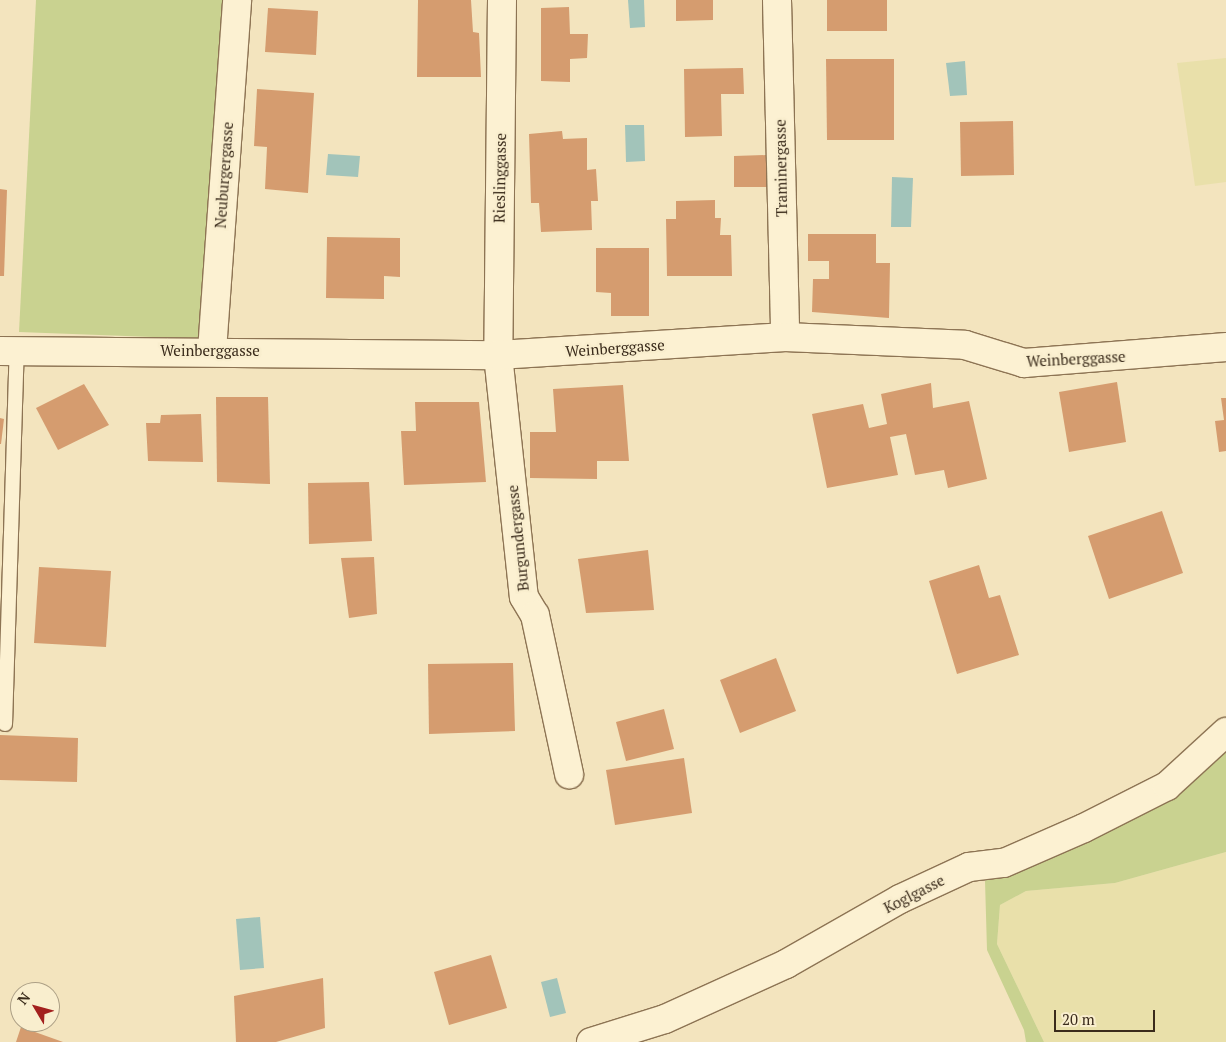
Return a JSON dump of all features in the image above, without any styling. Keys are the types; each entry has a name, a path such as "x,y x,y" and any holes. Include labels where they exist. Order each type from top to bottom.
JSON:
{"street":[{"name":"Neuburgergasse","path":"212,351 237,0"},
{"name":"Rieslinggasse","path":"498,355 502,0"},
{"name":"Traminergasse","path":"777,0 785,337"},
{"name":"Weinberggasse","path":"8,351 212,351 498,355 785,337 965,345 1024,363 1226,346"},
{"name":"Burgundergasse","path":"498,355 524,597 535,615 569,774"},
{"name":"Koglgasse","path":"591,1042 665,1019 786,964 900,899 969,867 1004,863 1084,828 1167,786 1226,732"}],"lane":[{"path":"5,724 8,351"}],"shaded area":[{"path":"1226,58 1226,182 1195,186 1177,63"},
{"path":"1226,852 1226,1042 1044,1042 997,944 1000,905 1026,891 1115,883"}],"green space":[{"path":"36,0 229,0 206,339 19,332"},
{"path":"1226,748 1226,852 1115,883 1026,891 1000,905 997,944 1044,1042 1026,1042 1024,1030 987,950 985,881"}],"water":[{"path":"628,0 644,0 645,27 630,28"},
{"path":"965,61 967,95 950,96 946,63"},
{"path":"625,125 644,125 645,161 626,162"},
{"path":"328,154 360,156 358,177 326,175"},
{"path":"892,177 913,178 911,227 891,227"},
{"path":"260,917 264,968 240,970 236,919"},
{"path":"557,978 566,1013 550,1017 541,982"}],"building":[{"path":"418,0 471,0 473,32 479,33 481,77 417,77"},
{"path":"676,0 713,0 713,20 676,21"},
{"path":"827,0 887,0 887,31 827,31"},
{"path":"569,7 570,34 588,34 587,58 570,59 570,82 541,81 541,8"},
{"path":"268,8 318,11 316,55 265,52"},
{"path":"826,59 894,59 894,140 827,140"},
{"path":"743,68 744,94 721,94 722,136 685,137 684,69"},
{"path":"257,89 314,93 308,193 265,189 267,147 254,146"},
{"path":"1013,121 1014,175 961,176 960,122"},
{"path":"562,131 563,139 587,138 587,170 596,169 598,201 591,201 592,230 541,232 539,203 531,203 529,134"},
{"path":"767,155 767,187 734,187 734,156"},
{"path":"0,189 7,190 4,276 0,276"},
{"path":"715,200 715,218 721,218 720,235 731,235 732,276 667,276 666,219 676,219 676,201"},
{"path":"808,234 876,234 876,263 890,263 889,318 812,312 813,279 829,279 829,261 808,261"},
{"path":"327,237 400,238 400,277 384,276 384,299 326,298"},
{"path":"596,248 649,248 649,316 611,316 611,293 596,292"},
{"path":"1117,382 1126,442 1069,452 1059,392"},
{"path":"931,383 933,408 969,401 987,479 948,488 944,470 915,475 906,434 890,437 898,475 827,488 812,414 863,404 869,428 887,424 881,394"},
{"path":"84,384 109,425 58,450 36,408"},
{"path":"623,385 629,461 597,461 597,479 530,478 530,432 556,432 553,389"},
{"path":"216,397 268,397 270,484 217,482"},
{"path":"1221,398 1226,398 1226,451 1219,452 1215,421 1224,420"},
{"path":"415,402 479,402 486,482 404,485 401,431 416,431"},
{"path":"201,414 203,462 148,461 146,423 160,423 161,415"},
{"path":"0,418 4,419 1,444 0,444"},
{"path":"369,482 372,541 309,544 308,483"},
{"path":"1162,511 1183,573 1109,599 1088,536"},
{"path":"648,550 654,610 586,613 578,559"},
{"path":"374,557 377,614 349,618 341,558"},
{"path":"979,565 989,598 1000,595 1019,655 957,674 929,581"},
{"path":"39,567 111,571 106,647 34,643"},
{"path":"776,658 796,711 740,733 720,680"},
{"path":"513,663 515,731 429,734 428,664"},
{"path":"664,709 674,749 626,761 616,722"},
{"path":"0,735 78,738 77,782 0,780"},
{"path":"684,758 692,813 615,825 606,770"},
{"path":"491,955 507,1008 449,1025 434,972"},
{"path":"323,978 325,1028 276,1042 236,1042 234,996"},
{"path":"19,1032 35,1032 63,1042 16,1042"}]}
